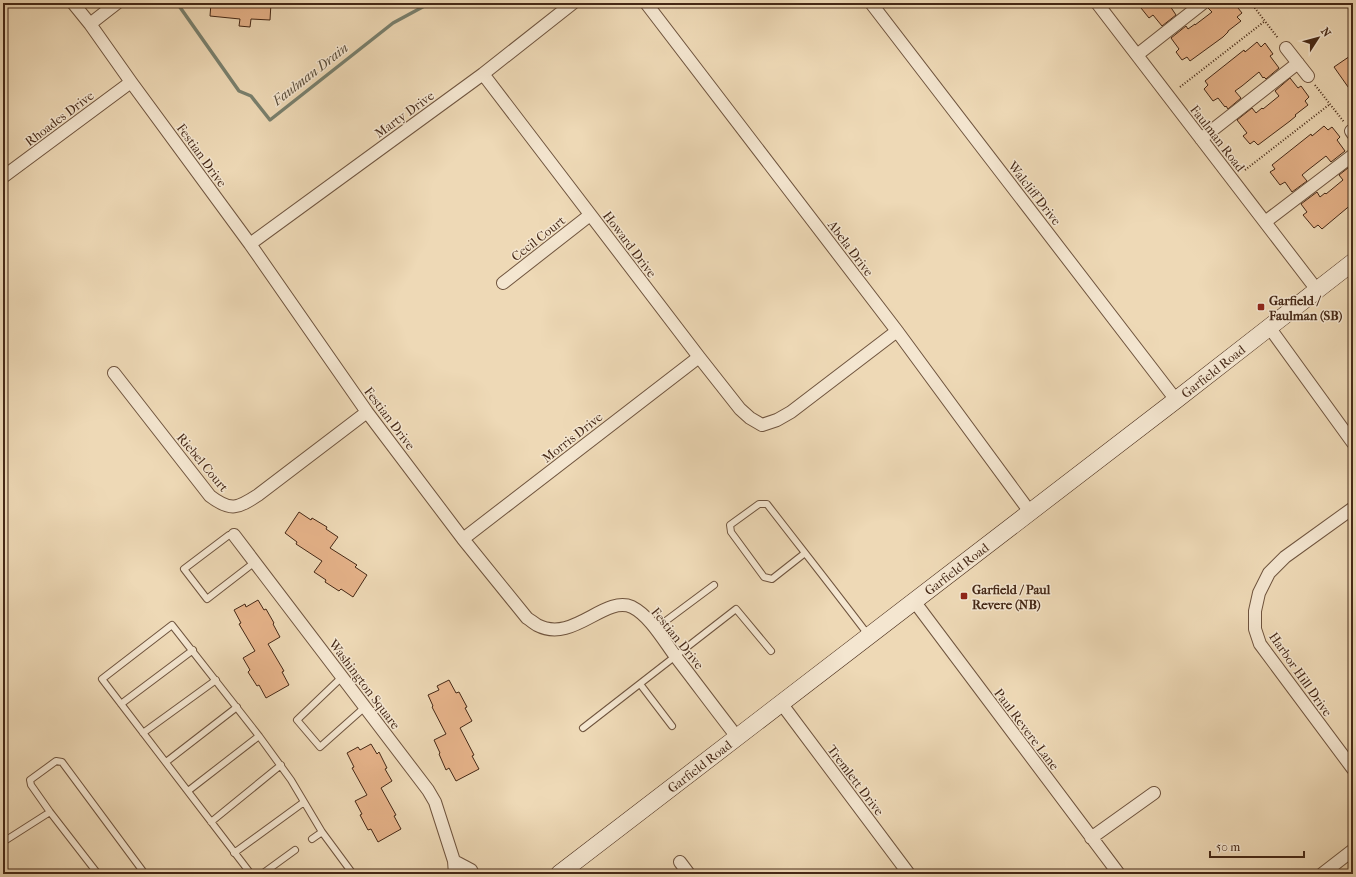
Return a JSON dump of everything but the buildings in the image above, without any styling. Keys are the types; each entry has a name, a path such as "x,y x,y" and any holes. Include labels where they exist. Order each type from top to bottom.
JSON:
{"main road":[{"name":"Garfield Road","path":"559,874 1176,400 1353,262"}],"street":[{"name":"Festian Drive","path":"74,3 250,244 367,412 463,538 527,618 537,625 559,629 572,626 613,607 624,605 639,611 676,656 736,737"},
{"path":"90,24 117,3"},
{"name":"Marty Drive","path":"250,244 483,74 572,3"},
{"name":"Abela Drive","path":"646,3 896,331 1030,512"},
{"name":"Walcliff Drive","path":"871,3 1176,400"},
{"name":"Faulman Road","path":"1097,3 1317,290"},
{"path":"1137,55 1202,3"},
{"path":"1286,48 1308,76"},
{"path":"1201,139 1298,63"},
{"name":"Howard Drive","path":"483,74 699,357 740,409 750,418 762,425 777,420 791,412 896,331"},
{"name":"Rhoades Drive","path":"3,177 131,82"},
{"path":"1265,222 1353,155"},
{"name":"Cecil Court","path":"503,283 590,214"},
{"path":"1269,327 1353,443"},
{"name":"Morris Drive","path":"463,538 699,357"},
{"name":"Riebel Court","path":"114,373 210,496 220,504 230,507 244,504 258,495 367,412"},
{"name":"Harbor Hill Drive","path":"1353,508 1285,557 1269,573 1259,593 1255,610 1255,629 1260,644 1353,769"},
{"name":"Washington Square","path":"234,535 423,784 435,802 454,861 455,874"},
{"name":"Paul Revere Lane","path":"914,601 1119,874"},
{"name":"Tremlett Drive","path":"781,703 909,874"},
{"path":"1091,838 1154,793"},
{"path":"1322,874 1353,850"},
{"path":"454,861 471,870 473,874"},
{"path":"680,862 689,874"}],"lane":[{"path":"805,553 772,579 764,577 731,532 730,525 759,504 767,504 805,553 869,636"},
{"path":"234,535 229,535 184,569 206,599 255,562"},
{"path":"655,629 714,585"},
{"path":"583,728 736,609 771,651"},
{"path":"251,874 102,679 172,625 260,736 291,780 322,832 353,874"},
{"path":"121,704 192,650"},
{"path":"342,677 297,720 320,747 365,707"},
{"path":"143,733 216,680"},
{"path":"640,684 672,726"},
{"path":"166,762 237,707"},
{"path":"188,791 260,736"},
{"path":"98,874 50,812 31,784 30,780 56,761 62,762 145,874"},
{"path":"211,822 280,765"},
{"path":"234,853 304,802"},
{"path":"3,842 50,812"},
{"path":"312,838 322,832"},
{"path":"262,874 295,850"}],"path":[{"path":"1251,3 1286,48"},
{"path":"1180,87 1265,21"},
{"path":"1308,76 1352,132"},
{"path":"1245,170 1330,104"}],"waterway":[{"name":"Faulman Drain","path":"177,3 239,91 251,96 270,120 393,23 430,3"}],"place":[{"name":"Garfield / Faulman (SB)","path":"1261,307"},
{"name":"Garfield / Paul Revere (NB)","path":"964,596"}]}
